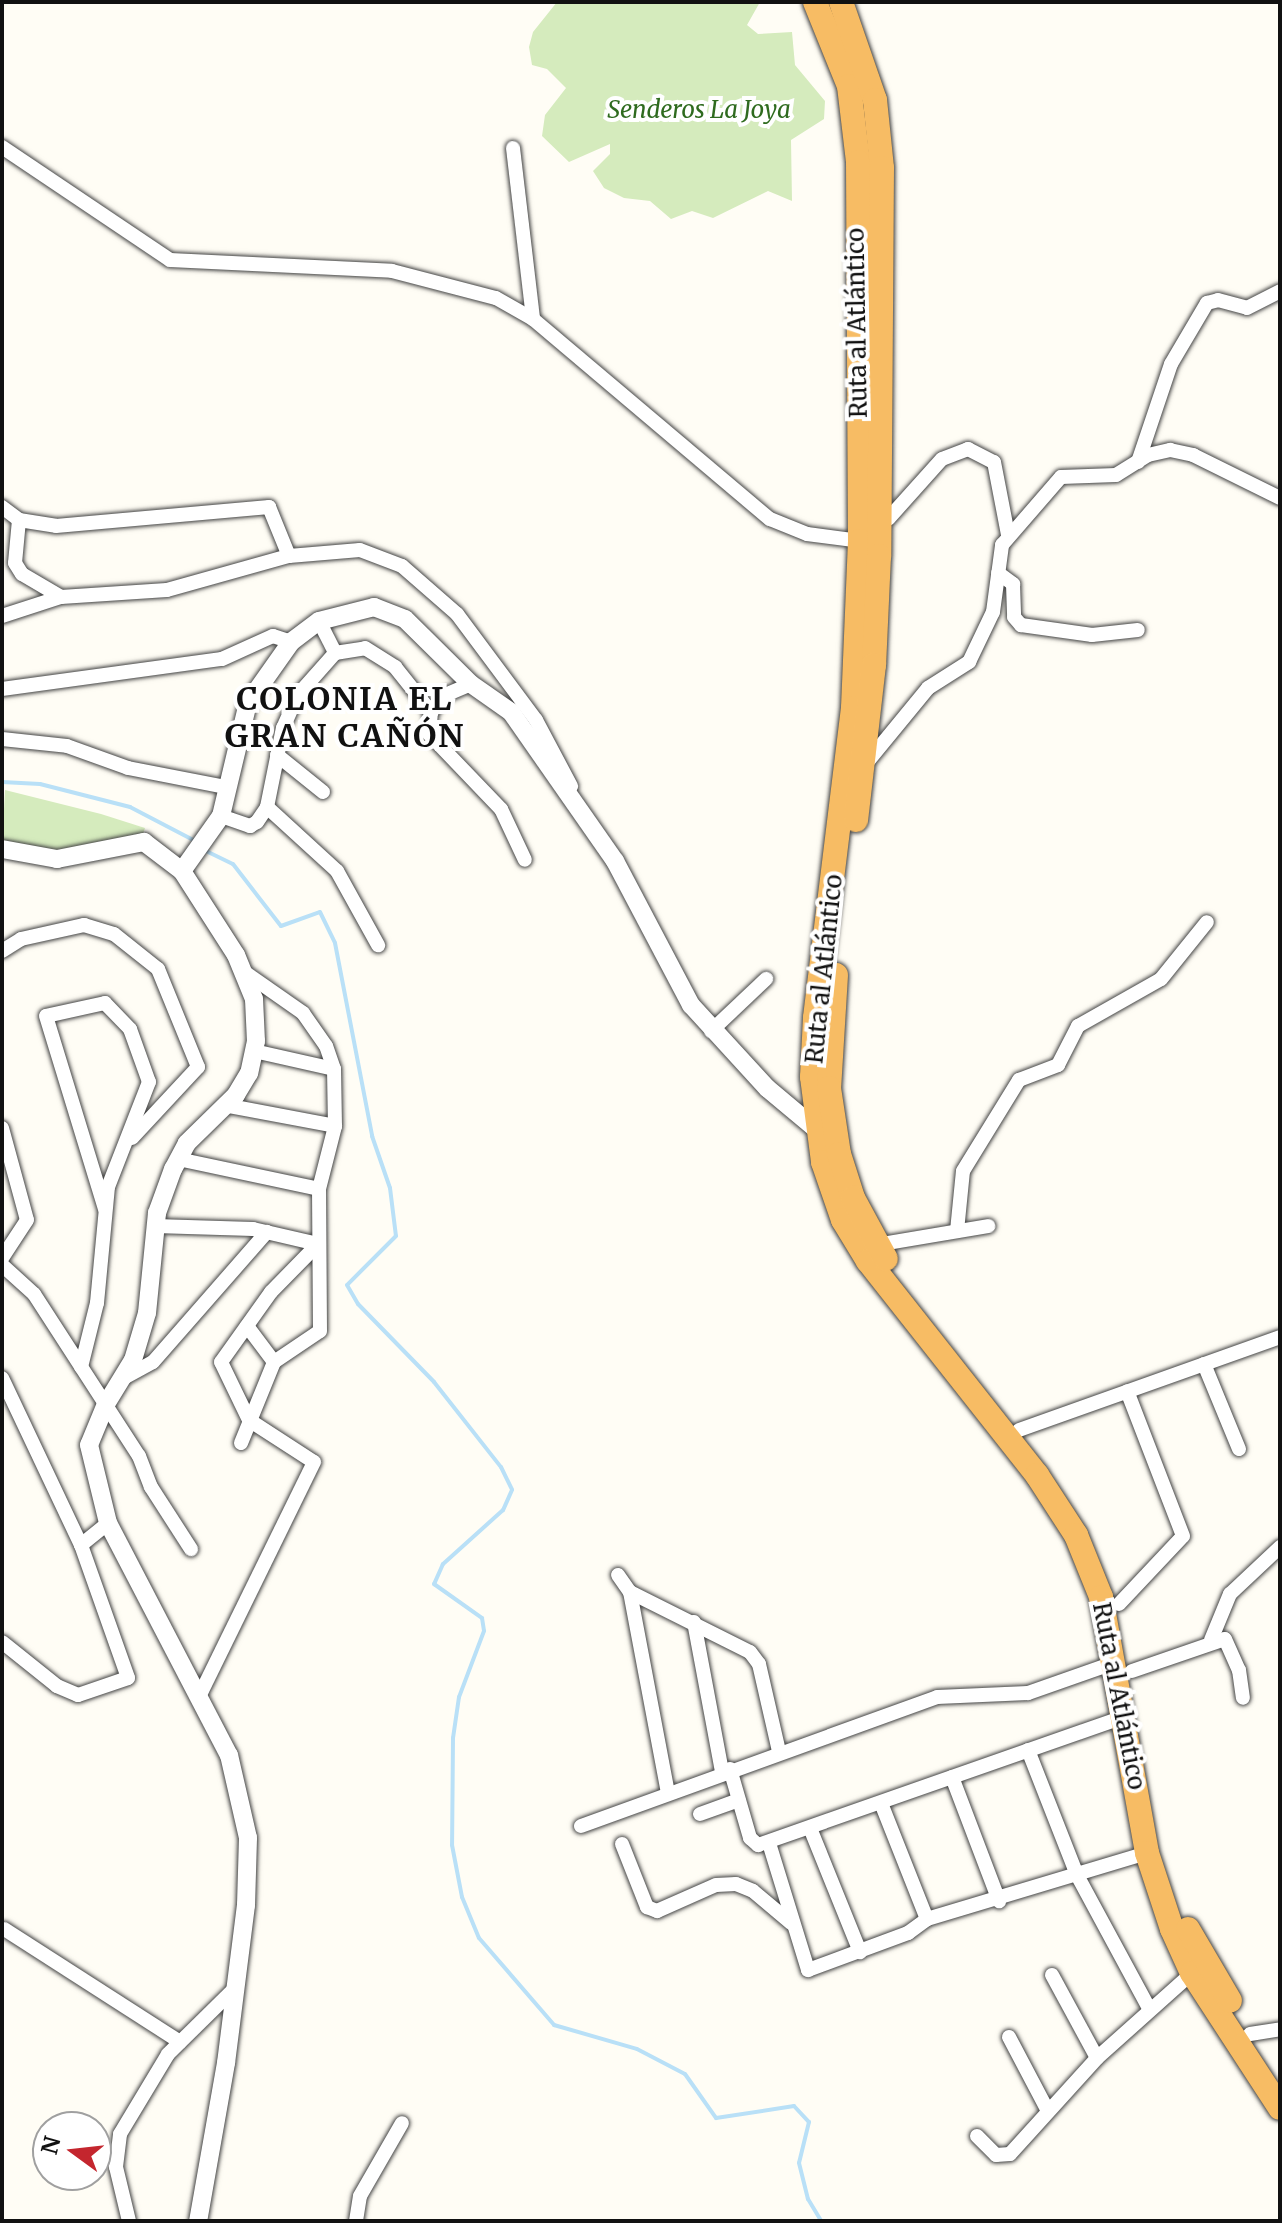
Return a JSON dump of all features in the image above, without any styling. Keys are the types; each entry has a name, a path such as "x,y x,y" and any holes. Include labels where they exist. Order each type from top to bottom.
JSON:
{"highway":[{"name":"Ruta al Atlántico","path":"815,2 849,86 858,162 860,541 853,708 815,1018 816,1129 843,1220 868,1261 1037,1475 1076,1535 1124,1666 1176,1901 1250,2034 1280,2081"},
{"name":"Ruta al Atlántico","path":"841,2 875,100 882,168 880,521 864,766 836,975 829,1088 839,1154 853,1198 876,1245 1019,1430 1030,1439 1095,1542 1119,1604 1126,1716 1147,1853 1192,1973 1280,2108"}],"street":[{"path":"2,133 6,150 170,260 392,271 496,298 533,319 770,519 807,534 860,541"},
{"path":"513,148 533,319"},
{"path":"1138,462 1171,364 1207,303 1218,300 1247,308 1266,303 1280,291"},
{"path":"880,521 889,518 942,459 968,449 994,462 1008,535"},
{"path":"864,766 928,688 969,662 993,612 998,558 1008,535 1027,522 1061,477 1116,475 1158,450 1182,452 1280,498"},
{"path":"2,507 19,520 87,525 269,507 289,556"},
{"path":"19,520 15,563 22,574 61,597"},
{"path":"2,616 61,597 167,590 289,556 360,550 402,566 457,614 536,720 665,962 711,1031 791,1112 816,1129"},
{"path":"998,573 1013,584 1014,617 1021,625 1092,635 1138,630"},
{"path":"185,868 218,823 248,703 291,642 319,621 374,607 405,619 471,684 511,712 588,818"},
{"path":"319,621 335,653"},
{"path":"2,689 222,659 273,636 291,642"},
{"path":"218,823 255,825 267,807 277,755 297,696 335,653 365,648 395,667 431,712"},
{"path":"471,684 445,695 431,712 429,734 501,809 525,860"},
{"path":"2,739 67,746 128,768 226,787"},
{"path":"277,755 323,792"},
{"path":"267,807 337,871 378,945"},
{"path":"2,849 57,859 136,840 185,868 243,971 254,999 254,1051 249,1073 178,1159 155,1226 147,1313 133,1360 106,1404 89,1445 108,1523 201,1693 229,1755 248,1838 246,1905 232,1991 226,2063 198,2221"},
{"path":"957,1231 963,1171 1019,1080 1058,1065 1078,1026 1161,979 1207,922"},
{"path":"2,951 30,937 93,926 133,947 165,980 198,1067 123,1147"},
{"path":"241,1443 274,1362 320,1331 319,1189 335,1126 334,1069 303,1013 243,971"},
{"path":"711,1031 766,979"},
{"path":"81,1367 97,1303 105,1209 123,1147 149,1082 130,1029 105,1003 46,1016 105,1209"},
{"path":"254,1051 334,1069"},
{"path":"224,1105 335,1126"},
{"path":"2,1128 27,1220 2,1258"},
{"path":"178,1159 319,1189"},
{"path":"155,1226 267,1232 318,1244"},
{"path":"876,1245 988,1226"},
{"path":"121,1379 153,1362 267,1232"},
{"path":"201,1693 314,1462 249,1420 221,1362 271,1292 318,1244"},
{"path":"2,1265 34,1294 106,1404 191,1549"},
{"path":"247,1326 274,1362"},
{"path":"1019,1430 1279,1338"},
{"path":"1204,1364 1239,1449"},
{"path":"2,1378 81,1545 128,1678 78,1695 57,1686 2,1642"},
{"path":"1119,1604 1183,1536 1127,1391"},
{"path":"81,1545 108,1523"},
{"path":"1211,1640 1230,1594 1280,1547"},
{"path":"618,1575 630,1592 668,1793"},
{"path":"630,1592 750,1652 759,1664 779,1751"},
{"path":"694,1622 726,1771 739,1800 750,1838 758,1845 1126,1716"},
{"path":"581,1826 779,1751 937,1697 1028,1693 1211,1640 1228,1644 1243,1698"},
{"path":"1028,1750 1077,1875 1150,2010"},
{"path":"952,1777 999,1901"},
{"path":"700,1814 739,1800"},
{"path":"881,1803 927,1919"},
{"path":"810,1828 860,1952"},
{"path":"769,1843 808,1970 860,1952 927,1919 999,1901 1147,1853"},
{"path":"622,1844 647,1907 657,1911 716,1885 736,1884 753,1891 793,1924"},
{"path":"4,1929 180,2042"},
{"path":"977,2136 996,2155 1010,2154 1047,2109 1097,2058 1192,1973"},
{"path":"1052,1975 1097,2058"},
{"path":"129,2221 116,2167 120,2134 135,2102 180,2042 232,1991"},
{"path":"1250,2034 1280,2029"},
{"path":"1009,2037 1047,2109"},
{"path":"356,2221 360,2196 402,2123"}],"green space":[{"name":"Senderos La Joya","path":"557,2 760,2 747,25 758,34 792,32 795,65 825,101 824,119 791,140 792,201 768,191 713,218 692,211 671,219 650,201 624,198 604,188 593,171 610,154 610,144 569,162 542,136 545,115 566,88 547,69 532,65 529,47 533,32"},
{"path":"5,790 145,828 142,837 47,857 2,847"}],"waterway":[{"path":"2,782 40,784 130,807 195,841"},
{"path":"204,850 233,864 281,926 320,912 335,943 372,1136 390,1188 396,1236 347,1285 358,1304 434,1382 501,1467 512,1490 503,1510 443,1564 434,1584 482,1618 484,1631 459,1697 453,1738 452,1845 462,1897 479,1938 554,2025 637,2049 685,2074 716,2118 794,2106 809,2122 799,2163 808,2199 821,2221"}],"district":[{"name":"COLONIA EL GRAN CAÑÓN","path":"345,718"}]}
